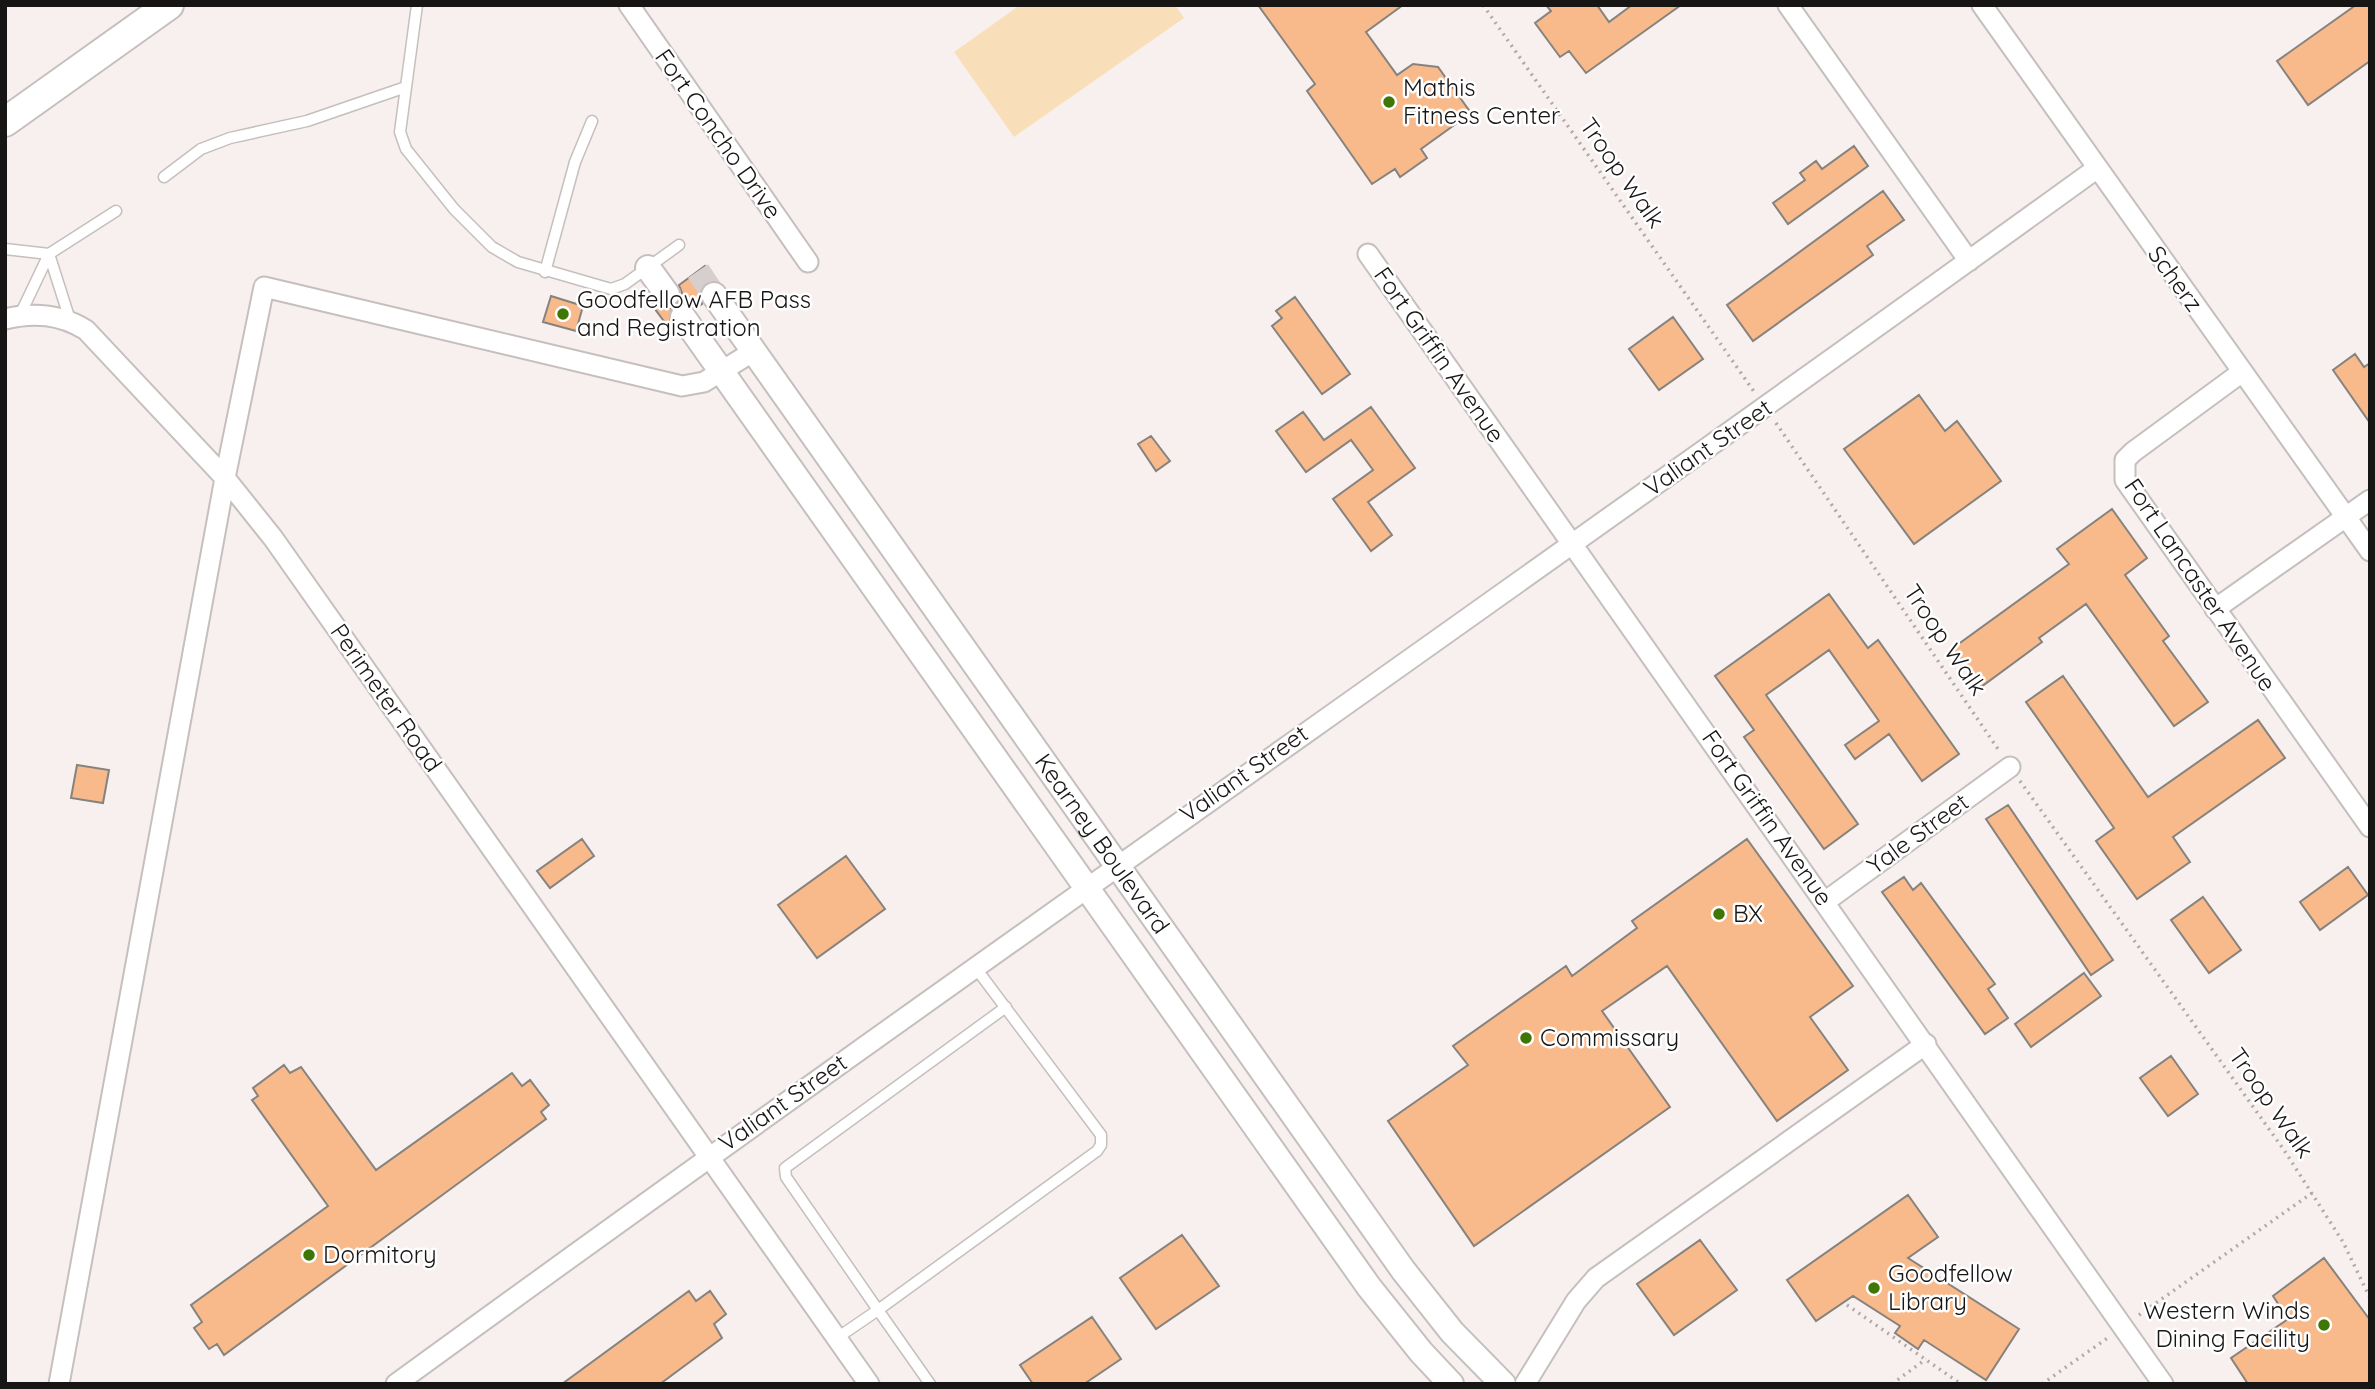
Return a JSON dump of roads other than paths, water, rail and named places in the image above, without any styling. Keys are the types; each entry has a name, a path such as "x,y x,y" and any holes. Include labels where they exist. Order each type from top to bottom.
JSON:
{"main road":[{"path":"5,122 169,5"}],"street":[{"name":"Fort Concho Drive","path":"629,5 808,262"},
{"path":"1788,5 1969,261"},
{"name":"Scherz","path":"1982,5 2370,551"},
{"name":"Valiant Street","path":"396,1384 709,1156 1765,408 2096,169"},
{"name":"Fort Griffin Avenue","path":"1368,254 1826,901 2163,1384"},
{"path":"649,268 667,294"},
{"path":"59,1384 225,478 264,287 682,386 704,382 754,351"},
{"name":"Kearney Boulevard","path":"714,295 1402,1270 1452,1332 1503,1384"},
{"path":"13,317 49,315 70,320"},
{"name":"Kearney Boulevard","path":"683,317 1369,1287 1413,1343 1451,1384"},
{"name":"Perimeter Road","path":"70,320 86,330 225,478 272,538 869,1384"},
{"name":"Fort Lancaster Avenue","path":"2242,372 2133,452 2125,460 2125,480 2370,827"},
{"path":"2215,609 2370,500"},
{"name":"Yale Street","path":"1826,901 2010,767"},
{"path":"1525,1384 1576,1301 1596,1278 1926,1044"}],"lane":[{"path":"417,5 400,132 405,149 454,209 492,247 518,262 545,272 611,289 625,284 678,245"},
{"path":"164,177 201,149 230,138 307,121 406,87"},
{"path":"545,272 575,162 592,121"},
{"path":"13,317 48,254 116,211"},
{"path":"5,249 48,254"},
{"path":"48,254 70,320"},
{"path":"837,1338 1097,1152 1101,1144 1101,1135 975,966"},
{"path":"930,1384 786,1177 785,1168 1006,1007"}],"tunnel":[{"path":"698,271 714,295"}],"place":[{"name":"Mathis Fitness Center","path":"1389,102"},
{"name":"Goodfellow AFB Pass and Registration","path":"563,314"},
{"name":"BX","path":"1719,914"},
{"name":"Commissary","path":"1526,1038"},
{"name":"Dormitory","path":"309,1255"},
{"name":"Goodfellow Library","path":"1874,1288"},
{"name":"Western Winds Dining Facility","path":"2324,1325"}]}
